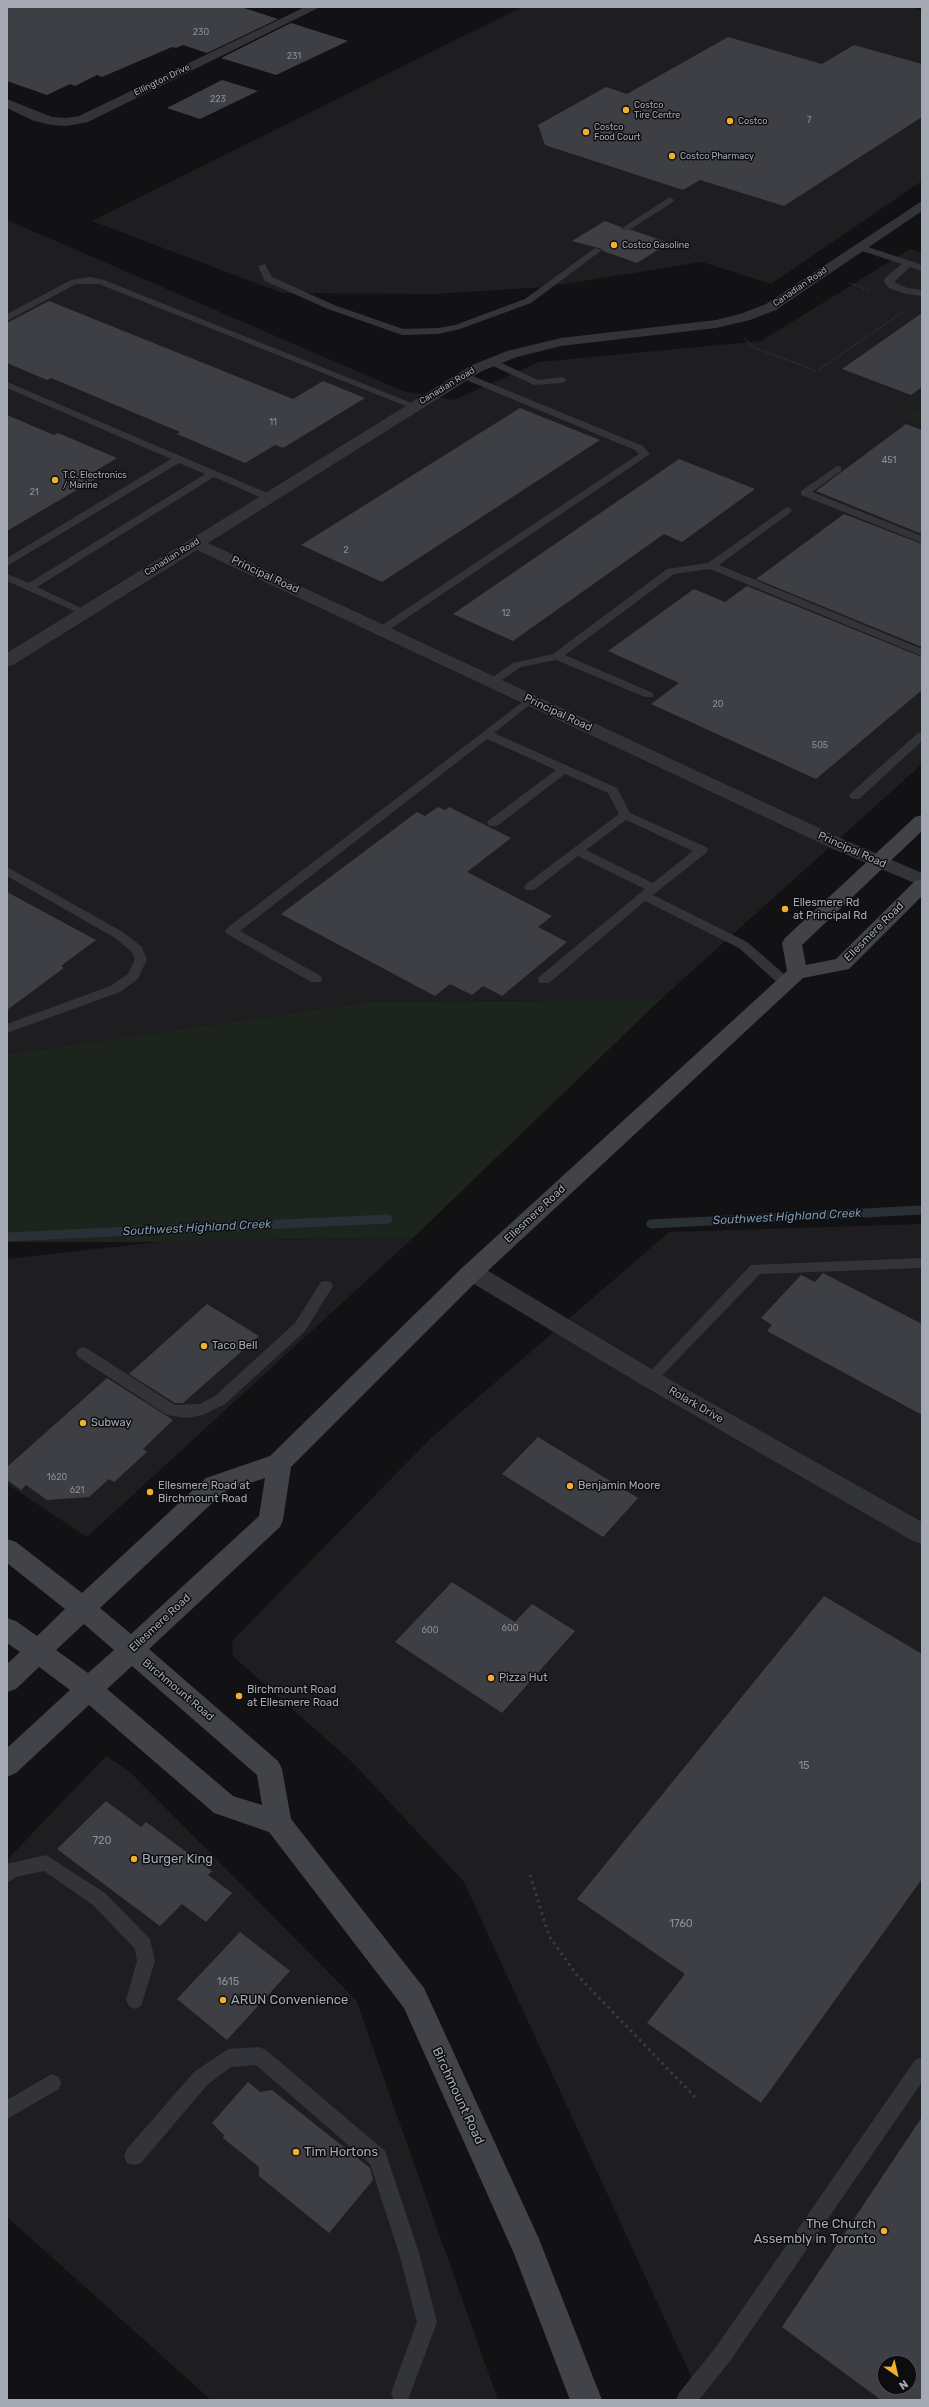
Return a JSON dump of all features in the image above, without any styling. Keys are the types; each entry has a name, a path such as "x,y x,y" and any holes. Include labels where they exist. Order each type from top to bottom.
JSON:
{"main road":[{"path":"792,978 792,943 879,863 922,821"},
{"name":"Ellesmere Road","path":"7,1681 38,1650 215,1485 279,1463 472,1272 792,978 842,964 922,885"},
{"name":"Ellesmere Road","path":"7,1765 88,1688 272,1520 279,1463"},
{"name":"Birchmount Road","path":"7,1549 83,1608 130,1650 172,1683 269,1769 278,1823 414,1998 528,2250 586,2400"},
{"path":"7,1629 38,1650 88,1688 224,1805 278,1823"}],"street":[{"name":"Ellington Drive","path":"7,103 39,118 52,121 67,122 83,119 314,7"},
{"name":"Canadian Road","path":"7,661 462,375 512,354 561,342 716,324 745,317 771,307 922,205"},
{"name":"Principal Road","path":"195,543 879,863 922,880"},
{"name":"Rolark Drive","path":"472,1272 650,1378 922,1534"}],"lane":[{"path":"626,228 670,200"},
{"path":"859,247 922,268"},
{"path":"262,266 268,279 331,307 402,332 438,331 457,327 528,301 598,250"},
{"path":"909,263 890,278 889,282 902,289 922,293"},
{"path":"7,318 74,282 90,280 101,282 414,406"},
{"path":"492,362 538,382 562,380"},
{"path":"382,630 644,454 639,448 462,375"},
{"path":"7,385 268,497"},
{"path":"7,563 178,459"},
{"path":"837,469 805,493 922,540"},
{"path":"29,586 212,474"},
{"path":"492,682 517,665 557,656 671,571 711,566 787,510"},
{"path":"711,566 922,654"},
{"path":"7,577 85,612"},
{"path":"557,656 649,695"},
{"path":"316,979 231,931 529,700"},
{"path":"486,734 613,791 625,815 702,850 649,892 544,980"},
{"path":"855,796 922,735"},
{"path":"493,822 564,769"},
{"path":"530,887 625,815"},
{"path":"577,851 743,945 792,978"},
{"path":"7,871 120,935 133,944 138,950 141,959 133,976 115,989 7,1029"},
{"path":"650,1378 756,1269 922,1263"},
{"path":"83,1353 172,1411 187,1412 203,1409 220,1400 300,1327 326,1286"},
{"path":"7,1875 11,1870 46,1863 99,1899 144,1945 146,1961 135,2000"},
{"path":"134,2156 201,2078 228,2058 259,2056 378,2158 409,2253 427,2322 401,2393"},
{"path":"686,2400 723,2354 922,2066"},
{"path":"7,2110 52,2083"}],"path":[{"path":"849,283 871,291"},
{"path":"744,336 752,347 816,371 906,309"},
{"path":"530,1875 549,1936 576,1974 695,2098"}],"shaded area":[{"path":"522,7 914,7 922,11 922,181 771,284 702,262 546,287 433,294 282,293 92,221"},
{"path":"7,220 403,391 454,400 539,362 761,341 910,249 922,253 922,764 661,999 368,1002 7,1054"},
{"path":"922,405 922,425 904,419"},
{"path":"661,999 414,1237 158,1242 7,1242 7,1054 368,1002"},
{"path":"922,1224 922,2400 702,2400 464,1882 353,1763 233,1656 232,1641 431,1438 669,1232"},
{"path":"414,1237 87,1537 7,1484 7,1259 158,1242"},
{"path":"106,1756 129,1771 356,2000 498,2400 211,2400 7,2217 7,1860"}],"building":[{"path":"7,7 241,7 278,19 207,53 183,45 176,48 172,47 102,77 97,75 75,86 70,84 47,95 7,81"},
{"path":"291,23 348,41 276,75 221,58"},
{"name":"Costco","path":"728,37 822,64 854,45 922,64 922,117 784,206 700,180 683,190 545,145 538,125 606,87 627,94"},
{"path":"222,80 258,91 200,119 167,108"},
{"path":"605,221 621,227 622,229 632,230 669,243 637,263 603,251 602,249 572,241"},
{"path":"49,301 293,399 323,381 365,398 283,448 275,445 245,463 177,434 180,432 51,378 47,380 7,363 7,323"},
{"path":"922,313 922,387 911,395 842,369"},
{"path":"520,408 600,440 382,582 301,545"},
{"path":"7,415 54,435 58,433 117,458 94,472 102,475 7,531"},
{"path":"906,424 922,430 922,534 816,491"},
{"path":"679,459 755,489 682,542 664,534 513,641 453,614"},
{"path":"844,514 922,544 922,647 756,579"},
{"path":"747,586 922,657 922,690 816,779 651,704 679,683 608,651 694,589 725,602"},
{"path":"438,807 445,810 449,807 511,838 467,872 552,916 538,927 567,942 502,996 483,986 472,995 450,984 435,996 281,914 417,812 425,816"},
{"path":"7,892 96,940 61,966 64,968 7,1010"},
{"path":"823,1273 922,1324 922,1415 767,1331 772,1325 761,1318 801,1275 815,1282"},
{"name":"Taco Bell","path":"207,1304 259,1336 183,1403 175,1403 129,1374"},
{"path":"107,1378 173,1420 143,1449 147,1452 114,1482 109,1479 89,1497 47,1500 26,1485 21,1490 7,1480 7,1467"},
{"name":"Benjamin Moore","path":"538,1437 638,1498 603,1537 502,1474"},
{"name":"Pizza Hut","path":"452,1582 515,1622 532,1604 575,1631 502,1713 395,1642"},
{"path":"824,1596 922,1654 922,1879 761,2103 647,2023 685,1974 577,1899"},
{"name":"Burger King","path":"106,1801 141,1827 146,1822 212,1871 208,1875 232,1893 206,1922 182,1904 160,1926 57,1849"},
{"path":"240,1932 290,1971 227,2040 177,1999"},
{"name":"Tim Hortons","path":"248,2082 260,2092 272,2090 370,2168 373,2180 329,2233 259,2176 259,2167 223,2138 224,2135 212,2123"},
{"name":"The Church Assembly in Toronto","path":"922,2117 922,2400 881,2400 782,2327"}],"waterway":[{"name":"Southwest Highland Creek","path":"651,1224 922,1210"},
{"name":"Southwest Highland Creek","path":"7,1237 388,1219"}],"place":[{"name":"Costco Tire Centre","path":"626,110"},
{"name":"Costco","path":"730,121"},
{"name":"Costco Food Court","path":"586,132"},
{"name":"Costco Pharmacy","path":"672,156"},
{"name":"Costco Gasoline","path":"614,245"},
{"name":"T.C. Electronics / Marine","path":"55,480"},
{"name":"Ellesmere Rd at Principal Rd","path":"785,909"},
{"name":"Taco Bell","path":"204,1346"},
{"name":"Subway","path":"83,1423"},
{"name":"Benjamin Moore","path":"570,1486"},
{"name":"Ellesmere Road at Birchmount Road","path":"150,1492"},
{"name":"Pizza Hut","path":"491,1678"},
{"name":"Birchmount Road at Ellesmere Road","path":"239,1696"},
{"name":"Burger King","path":"134,1859"},
{"name":"ARUN Convenience","path":"223,2000"},
{"name":"Tim Hortons","path":"296,2152"},
{"name":"The Church Assembly in Toronto","path":"884,2231"}]}
